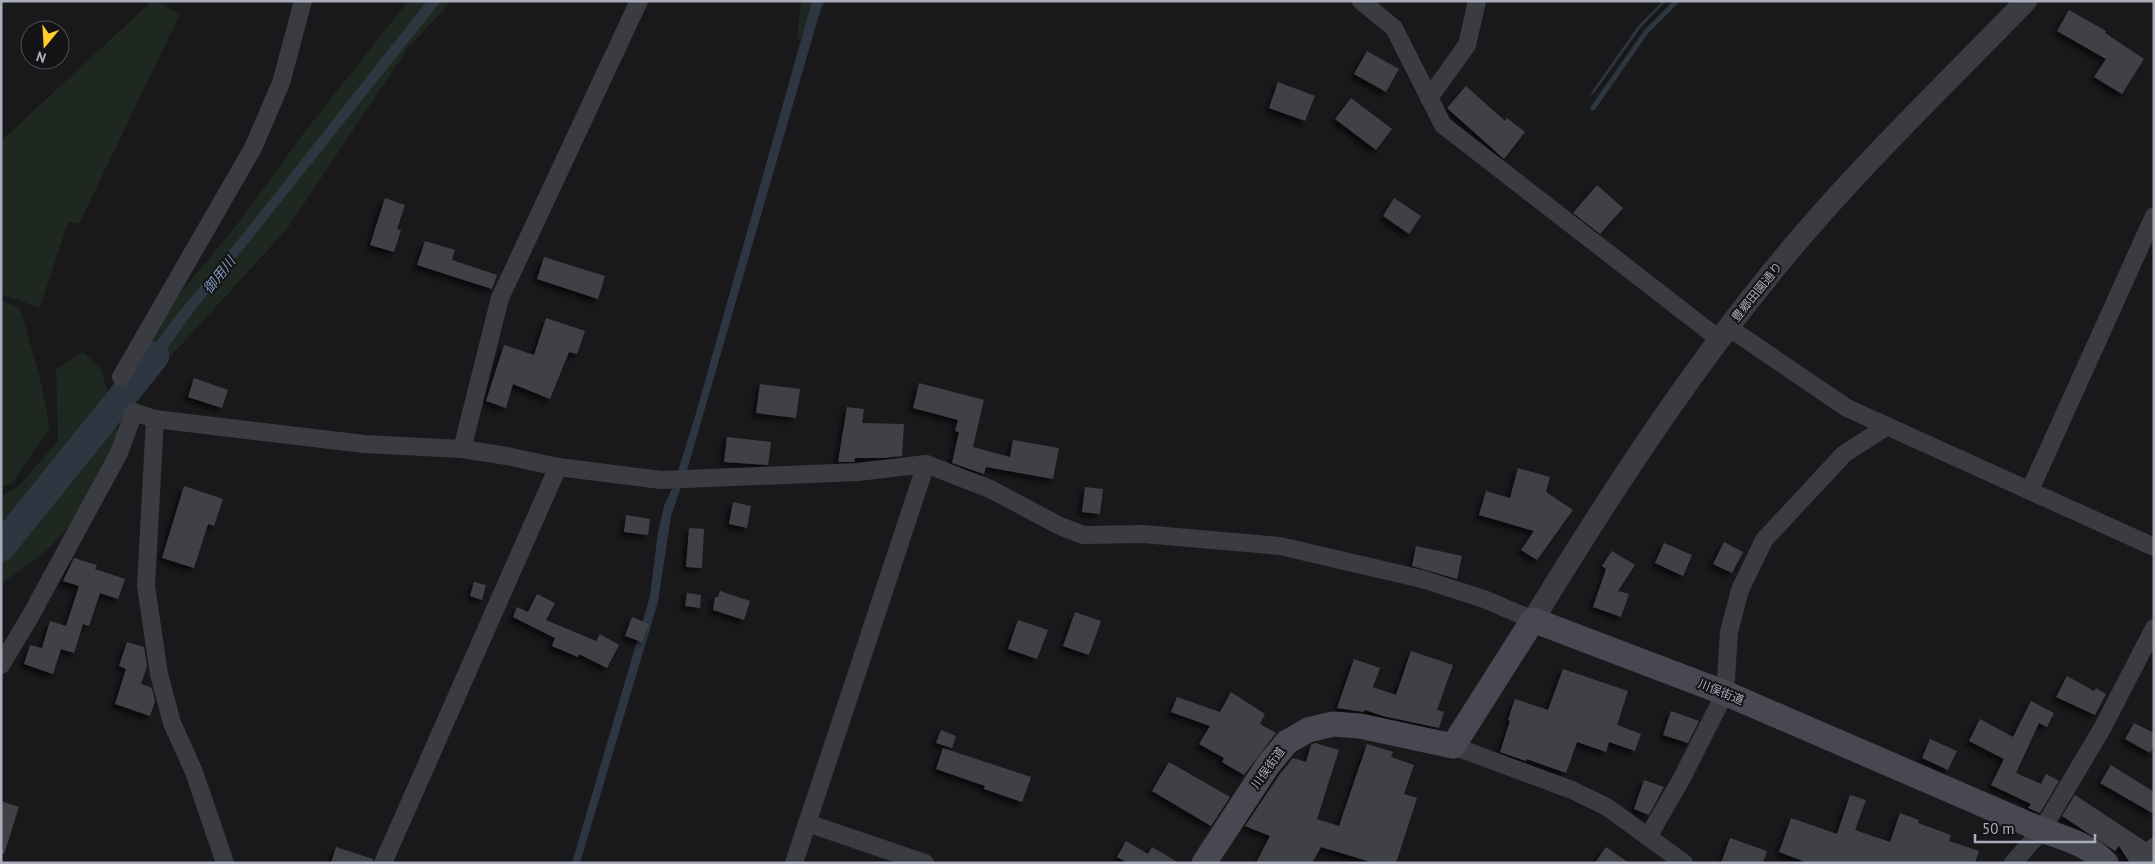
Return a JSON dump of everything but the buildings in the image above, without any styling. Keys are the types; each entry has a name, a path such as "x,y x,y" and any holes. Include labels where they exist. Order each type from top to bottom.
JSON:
{"main road":[{"name":"川俣街道","path":"1533,620 1725,693 2042,830 2084,845 2106,863"},
{"path":"1453,746 1533,620"},
{"name":"川俣街道","path":"1204,863 1268,765 1287,742 1308,730 1333,724 1360,726 1453,746"}],"street":[{"path":"121,376 253,148 281,83 303,1"},
{"path":"462,449 500,298 639,1"},
{"path":"1361,1 1394,28 1443,125 1724,333 1847,408 2154,546"},
{"path":"1429,98 1467,45 1477,1"},
{"name":"豊郷田園通り","path":"1533,620 1588,529 1724,333 1814,222 1900,129 2026,1"},
{"path":"2030,490 2154,216"},
{"path":"1,665 31,615 118,453 134,412 155,418 364,444 462,449 558,467 661,480 849,472 926,464 990,489 1060,526 1083,535 1142,534 1280,546 1422,579 1484,599 1533,620"},
{"path":"155,418 146,586 159,674 172,723 194,772 224,863"},
{"path":"1648,837 1682,778 1725,693 1729,632 1740,590 1764,540 1844,454 1886,427"},
{"path":"794,863 926,464"},
{"path":"383,863 558,467"},
{"path":"2013,863 2042,830 2103,727 2154,628"},
{"name":"川俣街道","path":"1453,746 1572,790 1607,807 1648,837 1676,861"},
{"path":"807,823 925,863"}],"shaded area":[{"path":"152,1 156,1 180,14 79,224 68,222 40,308 1,294 1,141"},
{"path":"408,1 452,1 408,48 287,229 159,369 145,362 138,352 182,291 239,222 306,130"},
{"path":"801,1 825,1 809,42 797,38"},
{"path":"1,300 20,308 40,378 50,428 12,483 1,487"},
{"path":"83,352 101,369 117,425 119,450 103,492 45,552 1,584 1,496 19,486 58,441 56,369"}],"water":[{"path":"427,1 441,1 198,306 149,373 137,394 127,377"},
{"path":"812,1 823,1 688,467 671,516 658,602 580,863 572,863 650,596 658,532 664,506 674,484 696,413"},
{"path":"1663,1 1666,1 1641,27 1594,93 1589,96 1638,26"}],"waterway":[{"path":"1593,108 1646,32 1677,1"},
{"name":"御用川","path":"1,547 155,356"}]}
